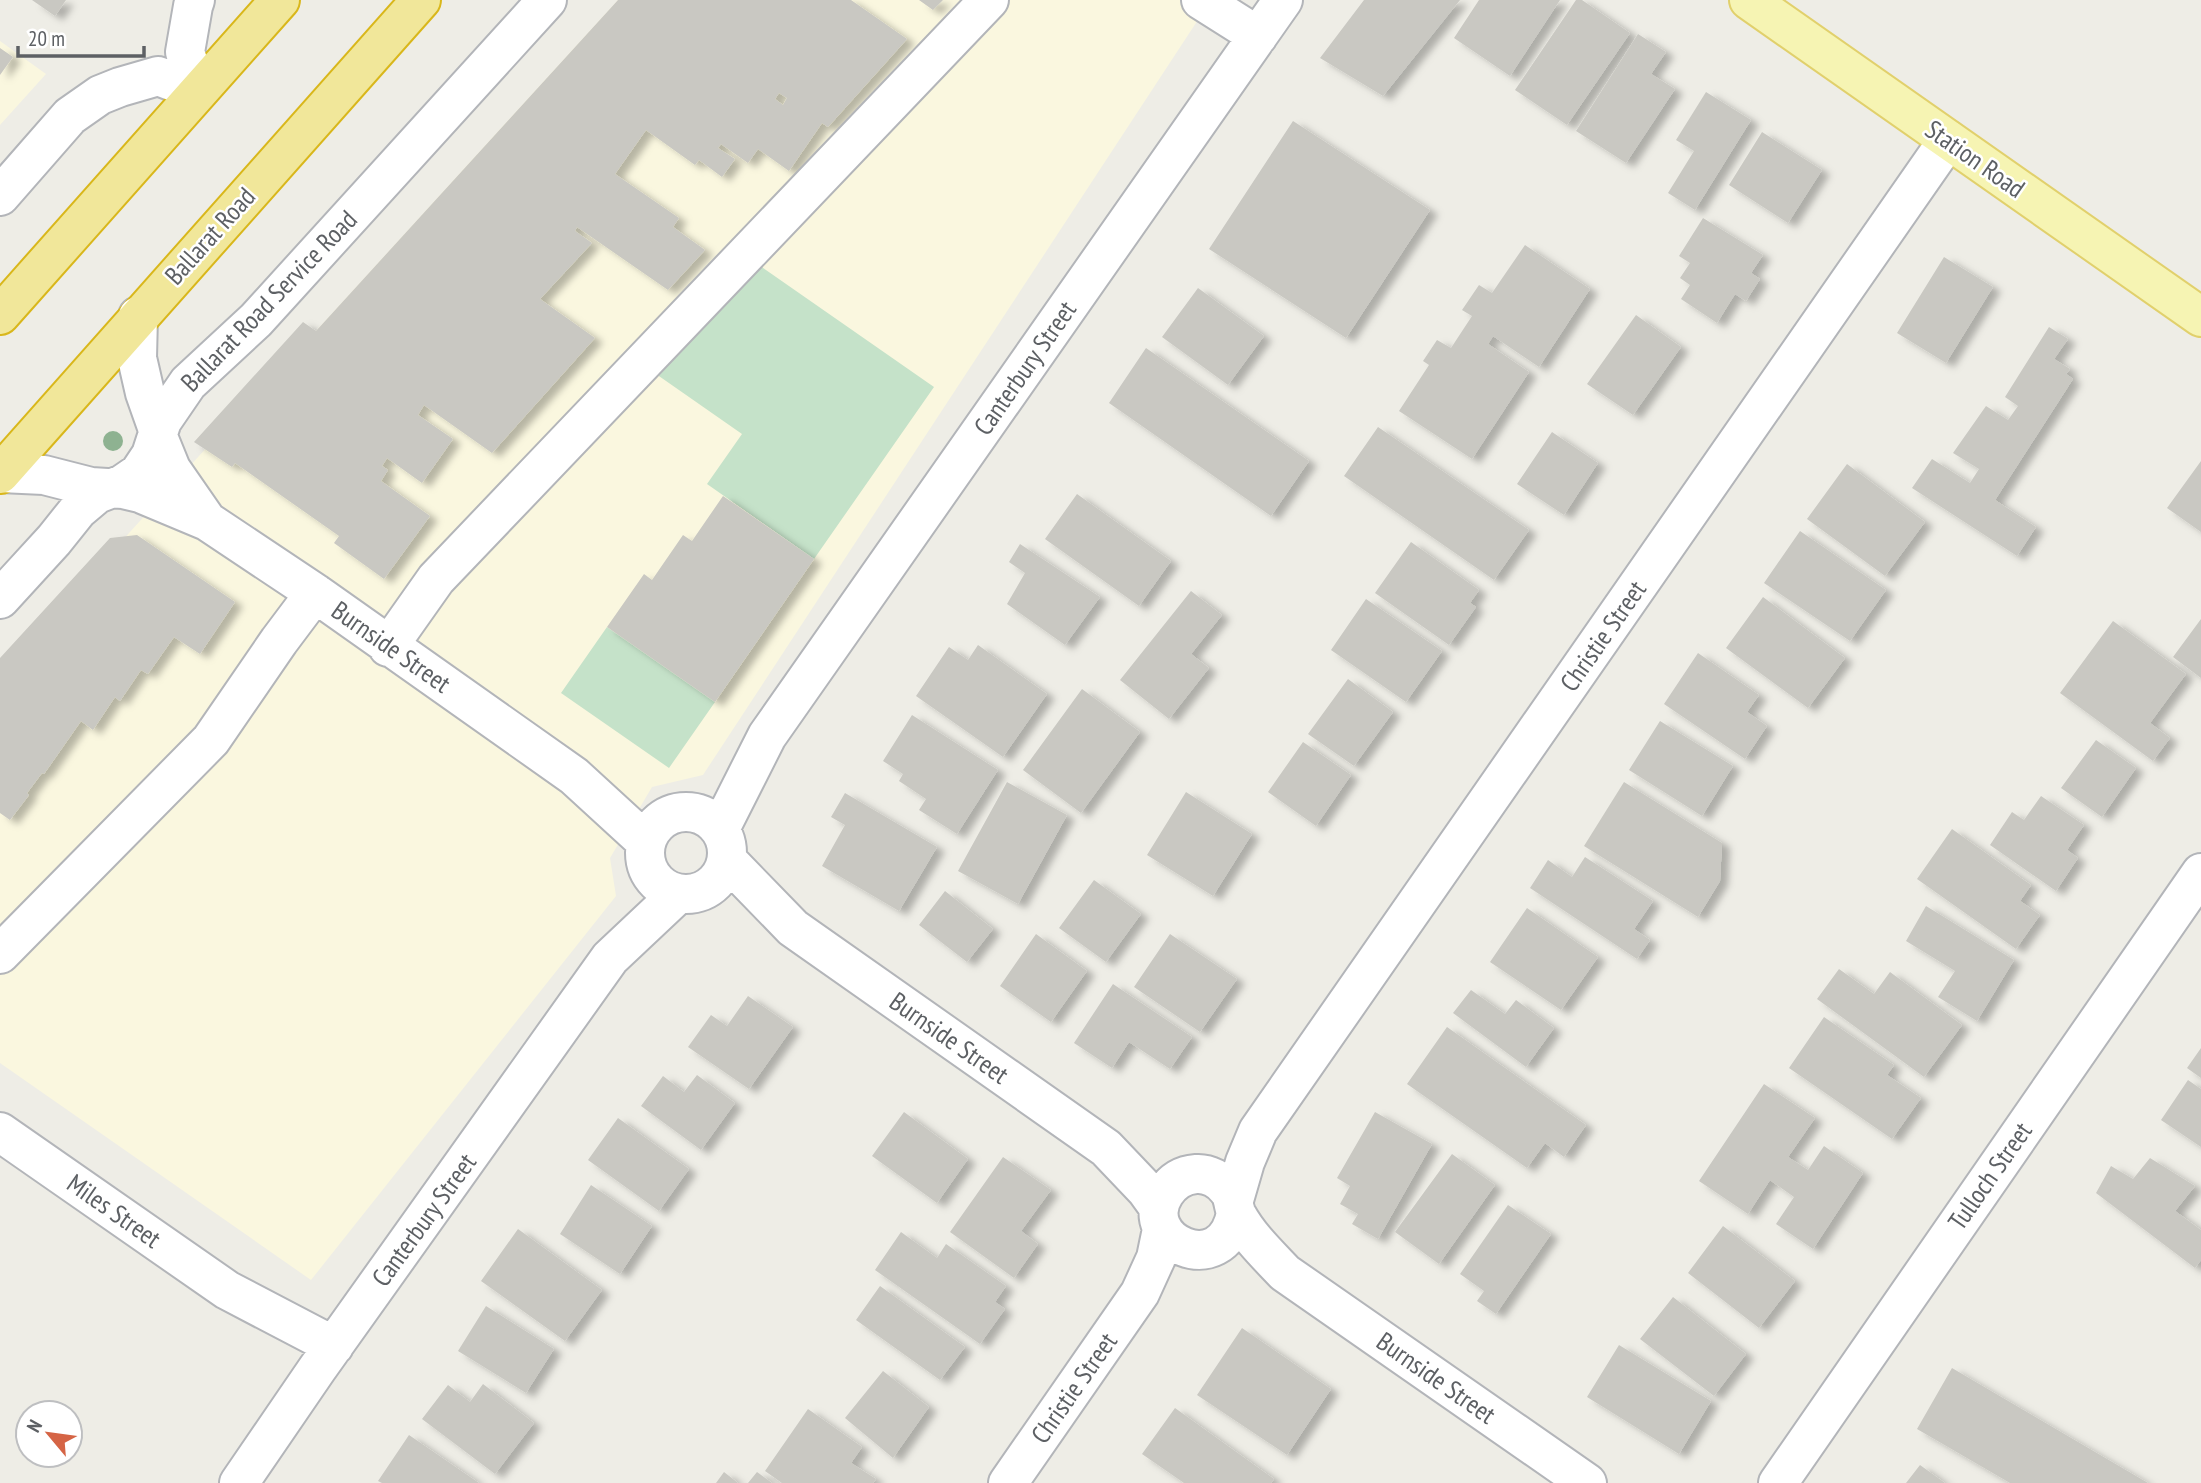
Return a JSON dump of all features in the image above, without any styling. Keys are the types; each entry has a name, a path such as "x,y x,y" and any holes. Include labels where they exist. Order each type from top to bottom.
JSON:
{"highway":[{"path":"0,315 279,0"},
{"name":"Ballarat Road","path":"0,473 421,0"}],"main road":[{"name":"Station Road","path":"1749,0 2201,317"}],"street":[{"path":"195,0 185,52 198,91"},
{"name":"Ballarat Road Service Road","path":"0,599 78,510 97,494 123,484 139,473 151,455 166,416 188,383 256,320 547,0"},
{"path":"388,646 436,579 989,0"},
{"path":"1201,0 1258,36"},
{"name":"Canterbury Street","path":"610,958 618,934 683,838 767,736 1283,0"},
{"path":"0,196 71,116 100,95 158,76 198,91"},
{"name":"Christie Street","path":"1191,1175 1227,1157 1258,1131 1948,140"},
{"name":"Burnside Street","path":"138,316 137,358 158,437 171,469 207,521"},
{"name":"Burnside Street","path":"0,473 44,475 91,487 130,491 156,498 207,521 315,593 574,776 683,838 793,928 1106,1148 1146,1190 1161,1219"},
{"path":"0,954 211,740 315,593"},
{"name":"Burnside Street","path":"683,838 654,880 665,889 692,892 793,928"},
{"name":"Canterbury Street","path":"239,1483 610,958 692,892 715,882 723,872 683,838"},
{"name":"Tulloch Street","path":"1778,1482 2201,873"},
{"name":"Christie Street","path":"1235,1207 1258,1131"},
{"name":"Miles Street","path":"0,1132 325,1358"},
{"name":"Burnside Street","path":"1106,1148 1148,1166 1191,1175"},
{"path":"1191,1175 1209,1176 1220,1181 1229,1190 1235,1207 1229,1234 1221,1243 1205,1250 1178,1245 1161,1219 1162,1198 1167,1189 1175,1181 1191,1175"},
{"name":"Burnside Street","path":"1235,1207 1258,1245 1285,1273 1587,1483"},
{"name":"Christie Street","path":"1008,1483 1140,1293 1156,1258 1161,1219"},
{"name":"Burnside Street","path":"1205,1250 1248,1258 1285,1273"},
{"name":"Christie Street","path":"1140,1293 1158,1284 1205,1250"}],"shaded area":[{"path":"618,0 1211,0 703,775 652,787 610,858 616,896 311,1280 0,1063 0,675"},
{"path":"0,41 46,74 0,125"}],"green space":[{"path":"756,263 934,387 814,559 707,484 742,434 656,374"},
{"path":"607,627 715,702 669,768 561,693"}],"building":[{"path":"32,0 66,0 55,16"},
{"path":"618,0 851,0 907,39 828,127 822,123 789,171 758,149 748,163 721,144 718,148 735,159 722,177 699,160 695,165 646,130 615,174 679,218 673,227 705,250 668,290 577,227 575,231 592,243 540,299 595,338 492,453 424,405 418,415 453,439 422,483 387,458 382,466 388,470 381,481 430,516 384,579 334,543 339,536 235,463 232,467 194,442 303,322 316,331","holes":["779,93 787,98 783,105 775,99"]},
{"path":"919,0 943,0 933,10"},
{"path":"1364,0 1460,0 1383,96 1320,58"},
{"path":"1479,0 1560,0 1510,76 1454,38"},
{"path":"1576,0 1582,0 1630,33 1567,125 1515,90"},
{"path":"1638,34 1666,52 1651,74 1675,89 1626,163 1576,131"},
{"path":"0,48 13,57 0,75"},
{"path":"1706,92 1751,120 1695,210 1668,193 1694,151 1676,140"},
{"path":"1293,121 1430,210 1346,338 1209,249"},
{"path":"1762,132 1822,170 1788,223 1729,185"},
{"path":"1703,218 1763,255 1751,273 1760,279 1746,301 1735,294 1717,323 1681,299 1690,285 1680,278 1690,263 1679,256"},
{"path":"1525,245 1590,289 1539,367 1493,336 1488,344 1529,372 1472,459 1399,411 1429,365 1423,361 1437,340 1451,348 1472,316 1462,310 1479,285 1492,293"},
{"path":"1944,257 1993,287 1946,363 1897,333"},
{"path":"1198,288 1264,336 1228,385 1162,337"},
{"path":"1636,315 1681,347 1633,415 1587,384"},
{"path":"2049,327 2068,339 2054,359 2070,369 2066,374 2073,379 1995,500 2036,527 2017,556 1912,488 1932,459 1970,483 1979,469 1953,453 1986,406 2008,420 2018,406 2005,397"},
{"path":"1146,348 1309,461 1271,516 1109,403"},
{"path":"1378,427 1529,530 1494,580 1344,476"},
{"path":"1552,432 1598,463 1564,515 1517,484"},
{"path":"2201,461 2201,532 2167,508"},
{"path":"1847,464 1925,522 1885,576 1807,519"},
{"path":"1077,494 1171,561 1139,606 1045,539"},
{"path":"723,496 814,559 715,702 607,627 644,574 652,580 683,535 692,541"},
{"path":"1800,531 1886,590 1850,641 1764,583"},
{"path":"137,535 235,602 200,654 174,637 148,674 141,670 120,701 115,697 93,730 81,721 10,820 0,813 0,658 110,538"},
{"path":"1411,542 1479,590 1470,603 1476,607 1449,645 1375,593"},
{"path":"1020,544 1100,597 1065,645 1007,604 1025,573 1009,562"},
{"path":"1191,591 1222,615 1191,654 1209,668 1169,719 1120,680"},
{"path":"1763,597 1845,658 1808,708 1726,648"},
{"path":"1366,599 1442,651 1406,702 1331,650"},
{"path":"2201,619 2201,678 2173,657"},
{"path":"2113,621 2186,674 2150,723 2170,738 2153,761 2060,693"},
{"path":"978,645 1047,694 1003,757 916,696 949,647 968,660"},
{"path":"1698,653 1759,695 1747,712 1767,726 1745,759 1664,704"},
{"path":"1348,679 1393,712 1354,766 1308,734"},
{"path":"1082,689 1140,732 1081,813 1023,770"},
{"path":"912,715 998,770 957,834 919,810 926,799 899,781 903,774 883,761"},
{"path":"1660,721 1733,766 1702,816 1629,770"},
{"path":"2096,740 2136,768 2102,817 2061,788"},
{"path":"1303,742 1351,775 1316,826 1268,792"},
{"path":"1007,782 1067,815 1018,904 958,871"},
{"path":"1624,782 1722,843 1720,881 1698,917 1584,846"},
{"path":"1186,792 1252,834 1213,896 1147,855"},
{"path":"845,793 937,847 899,911 822,866 845,825 831,817"},
{"path":"2041,796 2084,825 2067,850 2078,858 2056,891 1990,845 2012,812 2024,820"},
{"path":"1952,829 2031,885 2020,901 2040,915 2016,949 1917,879"},
{"path":"1585,857 1653,901 1634,929 1650,940 1637,959 1530,888 1548,860 1572,877"},
{"path":"1094,880 1141,914 1106,962 1059,928"},
{"path":"945,891 993,929 967,962 919,925"},
{"path":"1926,906 2014,960 1977,1021 1938,997 1955,971 1906,941"},
{"path":"1527,908 1598,957 1561,1010 1490,962"},
{"path":"1036,934 1087,971 1051,1022 1000,986"},
{"path":"1170,934 1237,979 1200,1032 1134,987"},
{"path":"1839,969 1874,994 1890,972 1962,1025 1924,1077 1817,999"},
{"path":"1113,984 1192,1037 1170,1069 1129,1042 1112,1068 1074,1043"},
{"path":"1471,990 1505,1014 1516,1000 1554,1028 1526,1067 1453,1013"},
{"path":"748,996 793,1027 749,1089 688,1047 711,1015 727,1026"},
{"path":"1824,1017 1894,1065 1887,1075 1921,1098 1892,1139 1789,1068"},
{"path":"1447,1027 1586,1125 1564,1157 1545,1143 1527,1168 1407,1084"},
{"path":"2201,1048 2201,1078 2187,1068"},
{"path":"697,1075 735,1103 701,1150 641,1106 663,1076 684,1092"},
{"path":"2188,1080 2201,1089 2201,1147 2161,1120"},
{"path":"1764,1084 1815,1118 1788,1157 1808,1170 1824,1146 1863,1173 1813,1249 1776,1224 1794,1197 1770,1180 1748,1214 1699,1181"},
{"path":"904,1112 968,1159 937,1203 872,1156"},
{"path":"1375,1112 1432,1144 1378,1239 1352,1224 1358,1214 1340,1204 1350,1186 1337,1178"},
{"path":"618,1118 689,1169 659,1211 588,1160"},
{"path":"1452,1154 1495,1185 1439,1264 1395,1232"},
{"path":"1003,1157 1051,1190 1021,1231 1038,1244 1014,1278 950,1232"},
{"path":"2150,1158 2195,1186 2175,1211 2201,1230 2201,1260 2195,1268 2096,1193 2111,1166 2133,1179"},
{"path":"591,1185 652,1226 620,1274 560,1234"},
{"path":"1508,1205 1551,1234 1496,1314 1477,1301 1484,1291 1460,1274"},
{"path":"1723,1226 1795,1281 1759,1328 1688,1273"},
{"path":"518,1229 602,1290 565,1341 481,1281"},
{"path":"901,1232 937,1258 946,1244 1006,1286 995,1302 1005,1309 980,1344 875,1270"},
{"path":"880,1286 965,1347 940,1380 856,1320"},
{"path":"1673,1297 1746,1354 1714,1396 1640,1339"},
{"path":"486,1306 554,1349 526,1393 458,1351"},
{"path":"1242,1328 1331,1389 1287,1455 1197,1395"},
{"path":"1619,1345 1711,1401 1679,1454 1587,1397"},
{"path":"1952,1368 2148,1483 2010,1483 1917,1429"},
{"path":"883,1371 929,1407 893,1458 845,1418"},
{"path":"483,1384 534,1423 495,1474 422,1419 448,1385 470,1402"},
{"path":"1175,1408 1274,1479 1271,1483 1184,1483 1142,1454"},
{"path":"808,1409 862,1447 851,1463 876,1479 873,1483 782,1483 765,1471"},
{"path":"409,1435 479,1483 378,1481"},
{"path":"1920,1465 1945,1483 1906,1483"},
{"path":"724,1472 738,1483 716,1483"},
{"path":"757,1472 772,1483 748,1483"}]}
